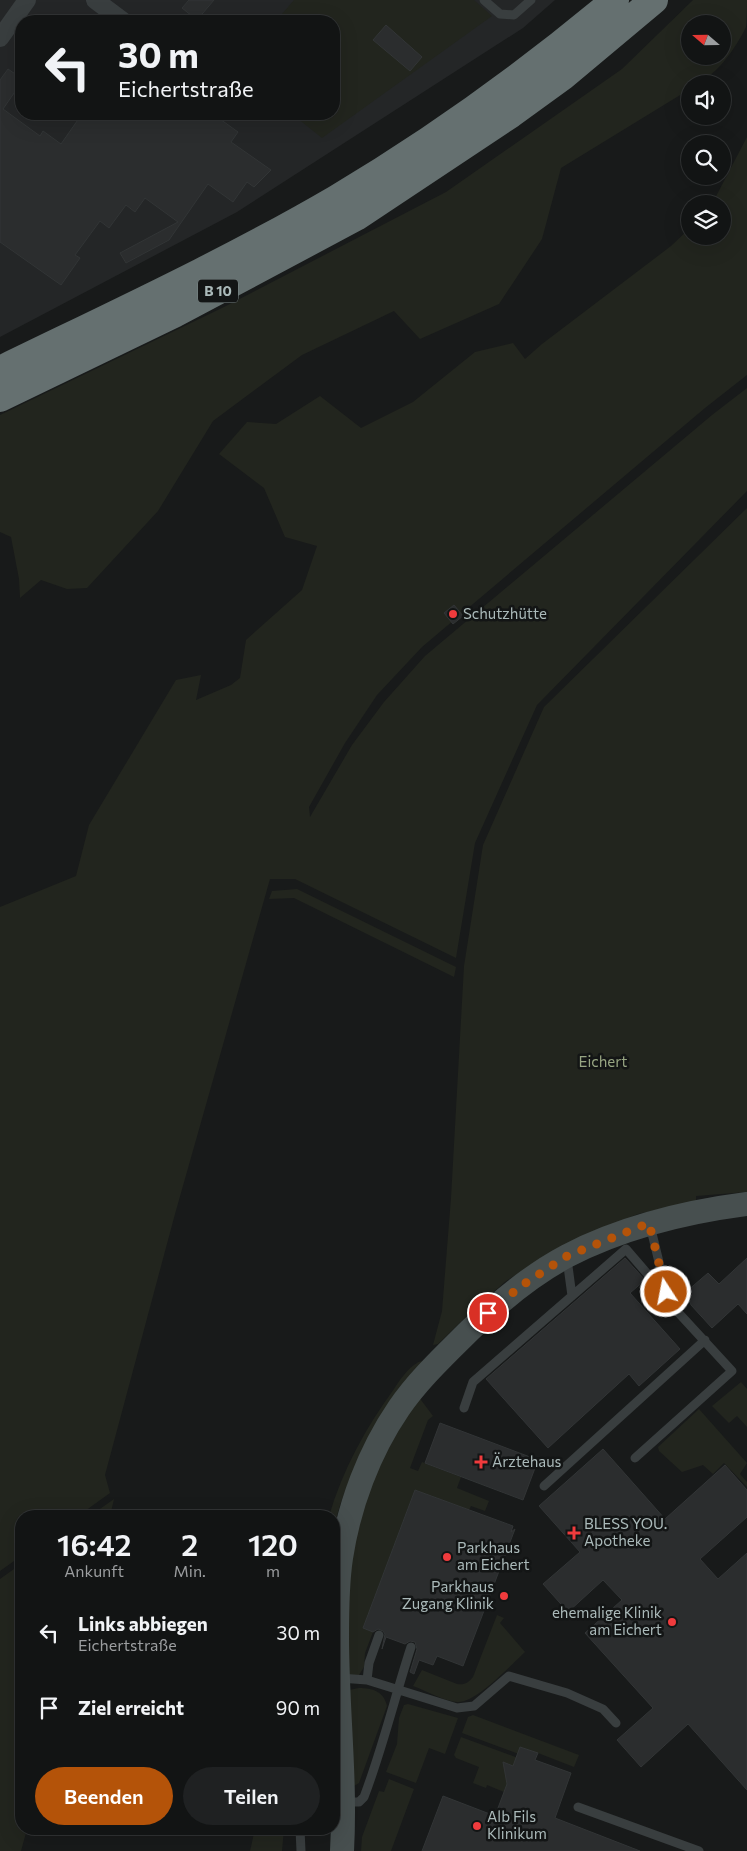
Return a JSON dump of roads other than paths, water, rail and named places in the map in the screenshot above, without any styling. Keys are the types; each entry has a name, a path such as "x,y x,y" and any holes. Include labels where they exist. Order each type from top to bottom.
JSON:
{"highway":[{"name":"B 10","path":"0,370 178,283 337,199 414,150 492,96 615,0"},
{"name":"B 10","path":"0,398 174,314 356,217 518,109 562,77 654,0"}],"street":[{"path":"16,15 27,0"},
{"path":"94,0 115,15"},
{"path":"0,38 15,17"},
{"path":"340,1558 349,1516 359,1487 384,1431 415,1387 488,1313 521,1286 567,1256 649,1223 714,1208 747,1204"},
{"path":"340,1747 344,1802 342,1851"}],"lane":[{"path":"484,0 500,14 514,15 531,0"},
{"path":"635,1458 732,1371 675,1309 666,1292 649,1223"},
{"path":"464,1408 473,1382 626,1249 666,1292"},
{"path":"567,1256 572,1296"},
{"path":"544,1486 705,1340"},
{"path":"367,1680 369,1663 380,1635"},
{"path":"344,1802 359,1802 364,1796 393,1714 396,1690 411,1647"},
{"path":"340,1678 367,1680 457,1708 467,1708 474,1706 509,1676 567,1694 603,1709 616,1723"},
{"path":"578,1807 698,1851"},
{"path":"300,1835 301,1851"}],"place":[{"name":"Schutzhütte","path":"453,614"},
{"name":"Ärztehaus","path":"481,1462"},
{"name":"BLESS YOU. Apotheke","path":"574,1533"},
{"name":"Parkhaus am Eichert","path":"447,1557"},
{"name":"Parkhaus Zugang Klinik","path":"504,1596"},
{"name":"ehemalige Klinik am Eichert","path":"672,1622"},
{"name":"Alb Fils Klinikum","path":"477,1826"}],"park label":[{"name":"Eichert","path":"603,1062"}]}
